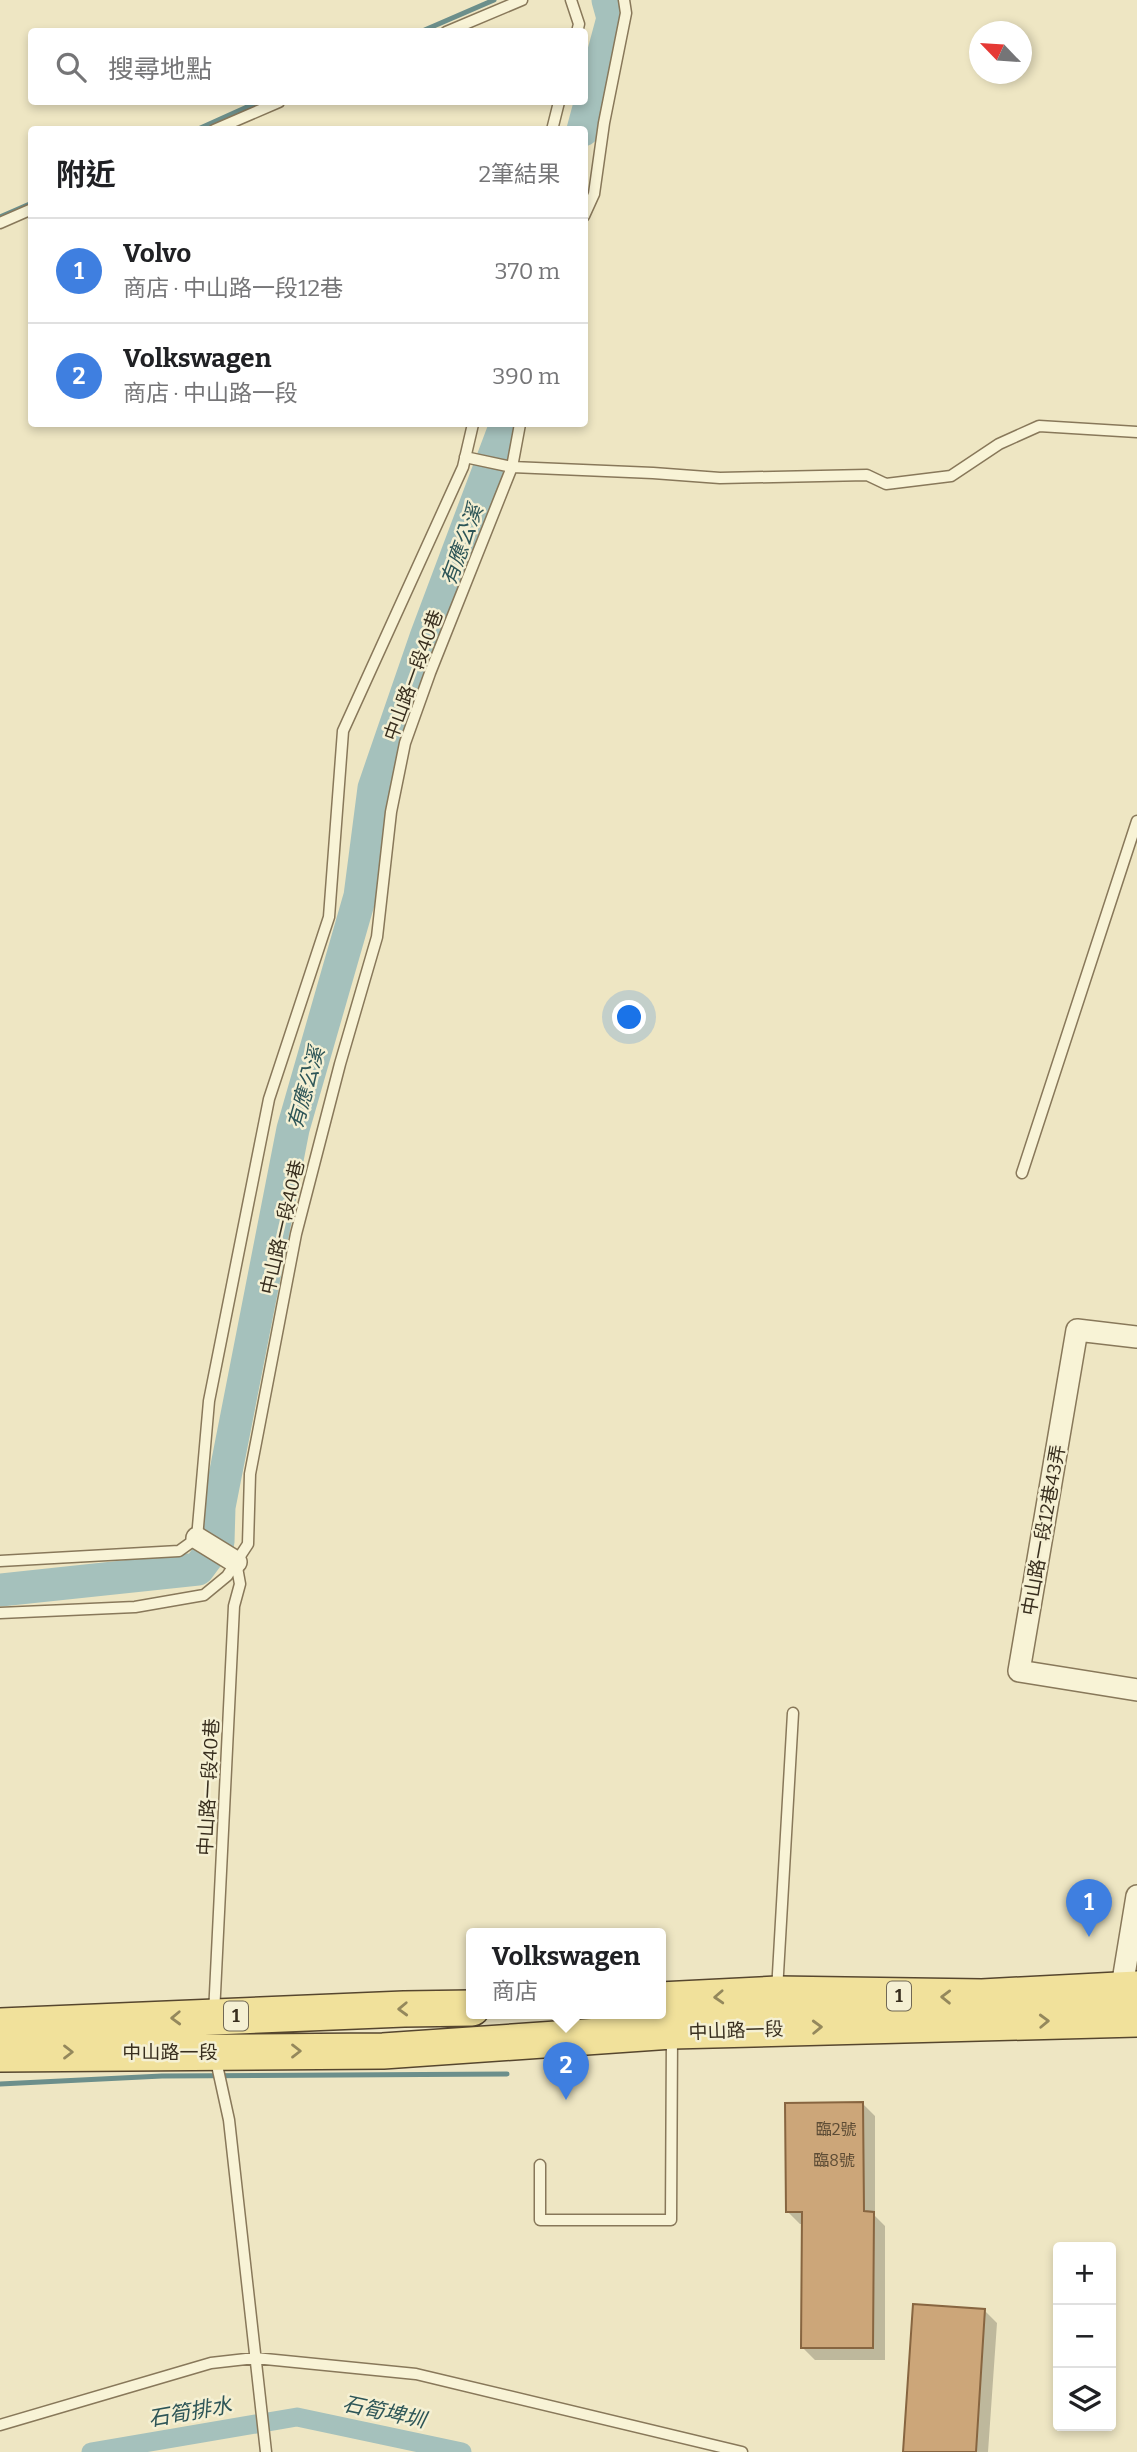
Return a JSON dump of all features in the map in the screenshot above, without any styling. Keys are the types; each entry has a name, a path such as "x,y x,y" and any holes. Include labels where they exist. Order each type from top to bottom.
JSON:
{"main road":[{"name":"中山路一段","path":"666,2016 777,1994 982,1997 1129,2004"},
{"name":"中山路一段","path":"666,2016 1129,2004"},
{"name":"中山路一段","path":"0,2026 466,2008"},
{"name":"中山路一段","path":"0,2054 383,2050 530,2027 629,2019"}],"street":[{"name":"中山路一段12巷43弄","path":"1137,1337 1077,1330 1018,1671 1137,1690"},
{"path":"197,1538 236,1562"},
{"path":"1129,2004 1137,1896"}],"lane":[{"path":"456,28 522,0"},
{"path":"571,0 578,28"},
{"path":"588,207 594,194 604,124 626,13 624,0"},
{"path":"223,126 272,105"},
{"path":"553,126 558,105"},
{"path":"0,223 28,211"},
{"path":"466,457 512,467 653,472 720,478 867,475 886,484 951,476 999,444 1039,426 1137,432"},
{"name":"中山路一段40巷","path":"197,1538 209,1401 269,1099 329,917 343,731 458,480 472,427"},
{"name":"中山路一段40巷","path":"214,2017 234,1606 240,1584 236,1562 248,1544 250,1474 296,1234 340,1064 377,936 391,812 405,743 512,467 519,427"},
{"path":"1022,1173 1137,821"},
{"path":"0,1562 179,1551 197,1538"},
{"path":"0,1613 135,1607 204,1595 227,1576 236,1562"},
{"path":"777,1994 793,1713"},
{"path":"540,2165 540,2220 671,2220 666,2016"},
{"path":"214,2051 229,2120 266,2451"},
{"path":"0,2425 211,2363 256,2364 416,2374 742,2452"}],"building":[{"path":"863,2102 864,2211 874,2212 873,2348 801,2348 802,2212 786,2212 785,2103"},
{"path":"913,2304 985,2309 976,2452 903,2452"}],"waterway":[{"path":"429,28 494,0"},
{"name":"有應公溪","path":"584,126 613,18 608,0"},
{"path":"205,126 251,105"},
{"path":"0,217 28,205"},
{"name":"有應公溪","path":"0,1590 198,1569 218,1542 219,1507 293,1129 360,896 374,788 426,637 505,427"},
{"path":"0,2084 162,2076 507,2074"},
{"name":"石筍排水","path":"91,2452 297,2417 462,2452"}],"place":[{"name":"Volvo","path":"1089,1937"},
{"name":"Volkswagen","path":"566,2100"}],"water label":[{"name":"石筍埤圳","path":"384,2412"}]}
